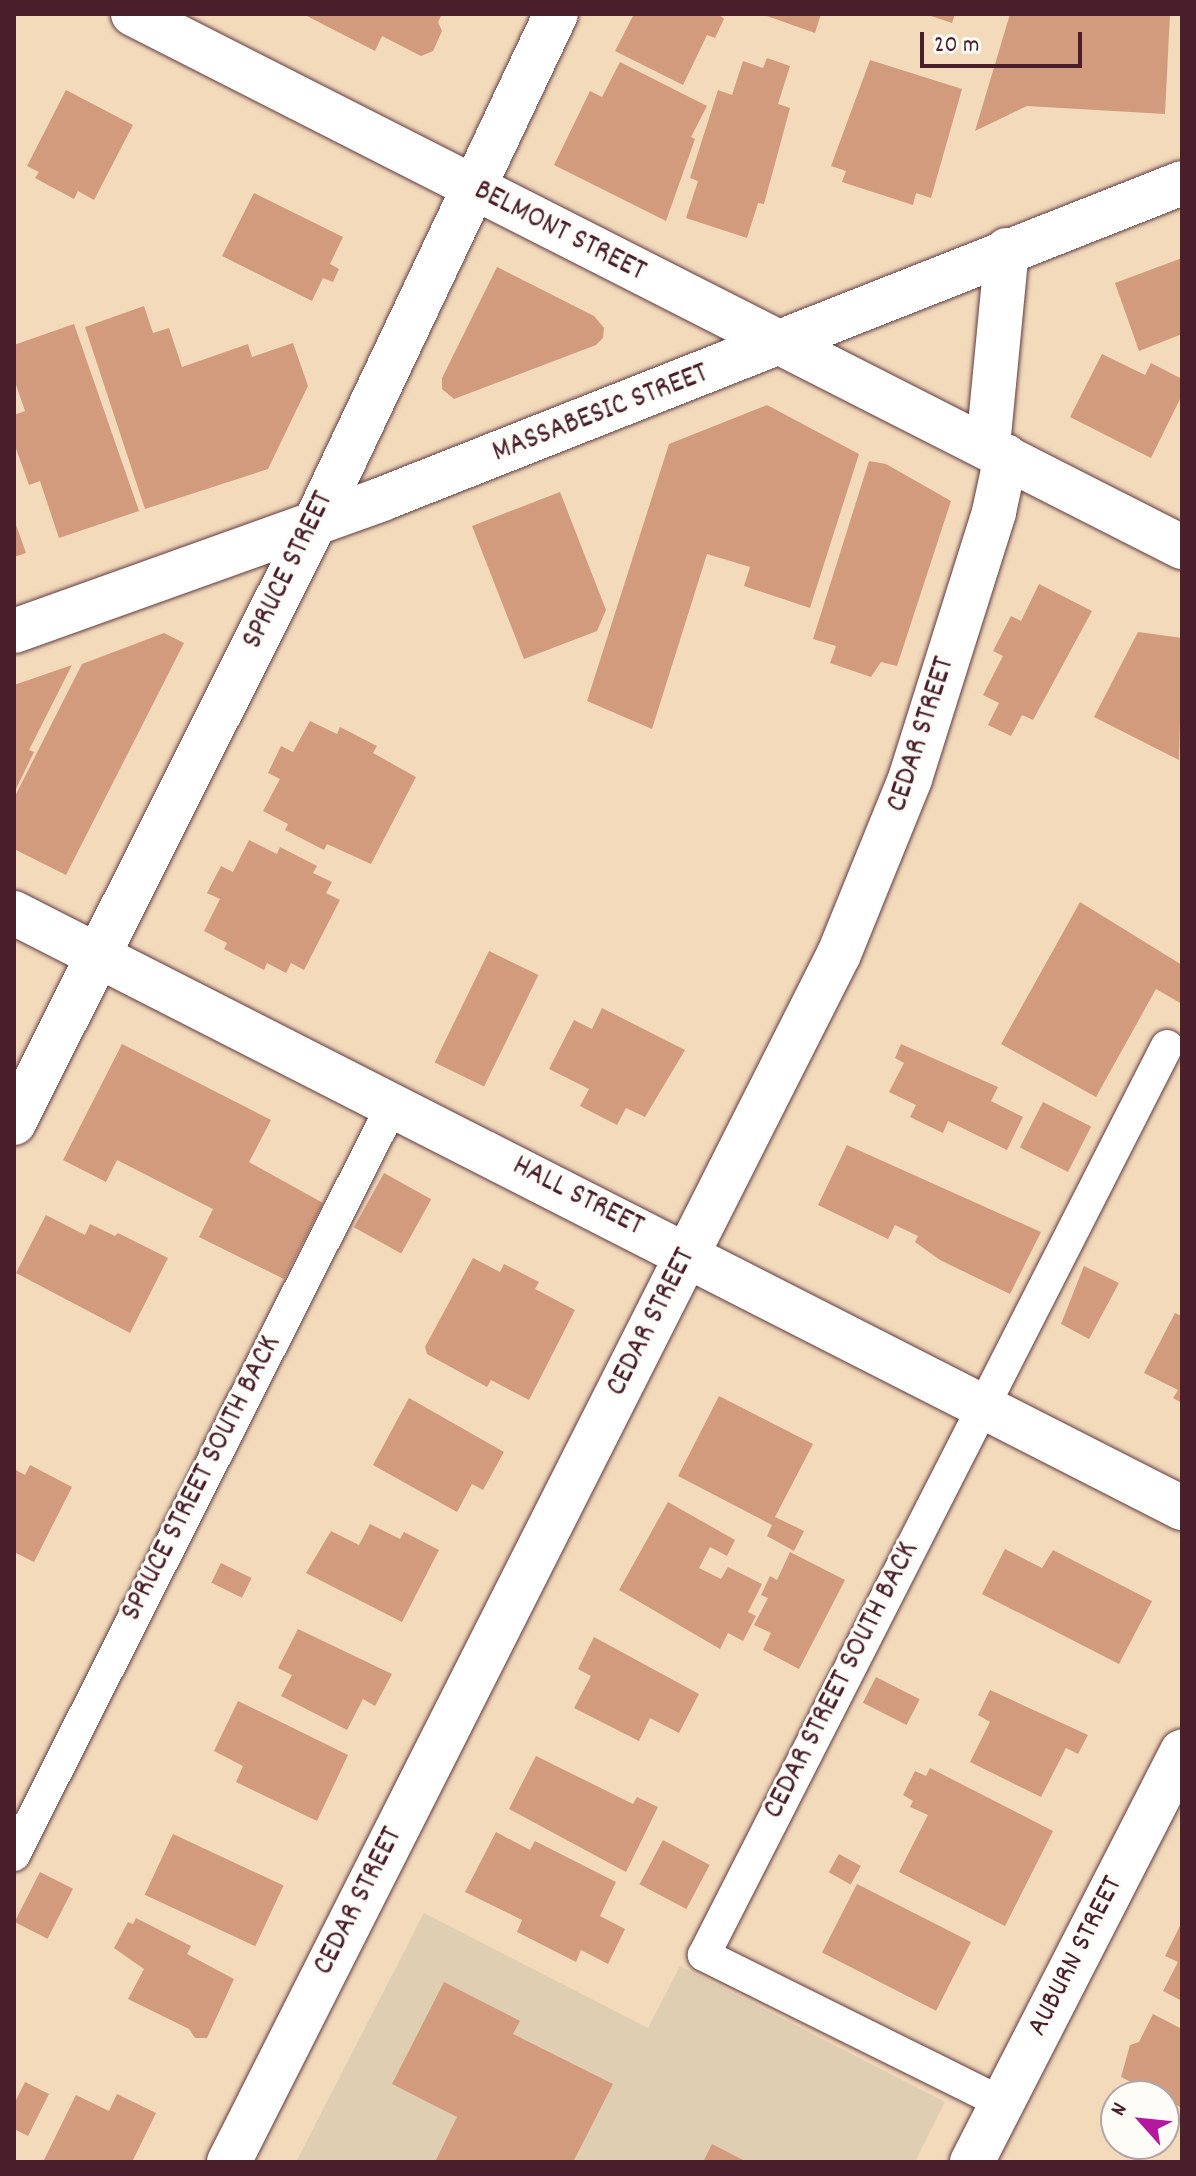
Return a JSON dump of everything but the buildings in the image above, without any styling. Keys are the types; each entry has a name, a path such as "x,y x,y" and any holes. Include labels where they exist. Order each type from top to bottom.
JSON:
{"street":[{"name":"BELMONT STREET","path":"133,14 470,189 997,451 1182,547"},
{"name":"SPRUCE STREET","path":"14,1123 314,525 470,189 556,14"},
{"name":"MASSABESIC STREET","path":"14,631 314,525 780,345 1007,250 1182,183"},
{"path":"997,451 1007,250"},
{"name":"CEDAR STREET","path":"229,2162 833,966 884,850 962,617 997,451"},
{"name":"HALL STREET","path":"14,913 1182,1508"},
{"name":"AUBURN STREET","path":"972,2162 1182,1752"}],"lane":[{"name":"CEDAR STREET SOUTH BACK","path":"1002,2103 704,1955 1167,1046"},
{"name":"SPRUCE STREET SOUTH BACK","path":"14,1855 393,1104"}],"shaded area":[{"path":"424,1913 648,2028 680,1966 945,2102 915,2162 296,2162"}]}
